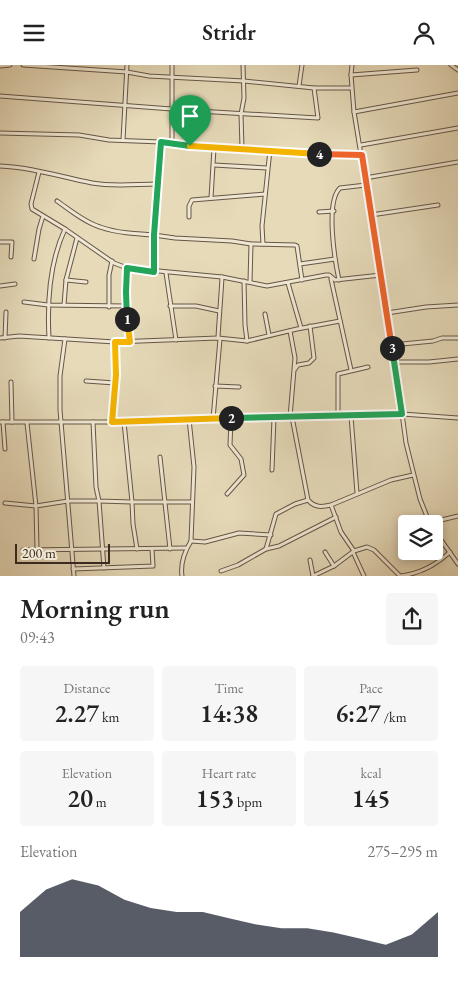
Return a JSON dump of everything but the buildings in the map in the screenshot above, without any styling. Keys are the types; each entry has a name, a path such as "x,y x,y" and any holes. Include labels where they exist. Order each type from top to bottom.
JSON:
{"street":[{"path":"0,66 10,65"},
{"path":"23,65 314,88 351,88"},
{"path":"123,140 127,65"},
{"path":"172,65 172,144"},
{"path":"242,148 243,65"},
{"path":"299,86 302,65"},
{"path":"352,65 351,88 354,112 361,145 395,362 407,451 427,515"},
{"path":"451,65 458,70"},
{"path":"351,75 417,70"},
{"path":"0,96 68,100 79,103 318,118 314,88"},
{"path":"354,112 458,93"},
{"path":"361,145 458,128"},
{"path":"0,133 79,135 214,148 362,155"},
{"path":"154,272 154,235 161,142"},
{"path":"211,198 214,148"},
{"path":"263,244 262,226 270,150"},
{"path":"365,178 458,162"},
{"path":"214,165 267,168"},
{"path":"0,166 39,171 93,183 158,185"},
{"path":"39,171 31,207 112,261 127,268 222,277 270,286 329,275 351,370"},
{"path":"339,280 332,236 335,199 338,189 366,185"},
{"path":"189,217 190,202 192,200 265,194"},
{"path":"57,201 83,219 100,227 126,233 251,244 295,245 297,246 302,280"},
{"path":"371,215 438,205"},
{"path":"318,211 334,211"},
{"path":"34,259 43,216"},
{"path":"49,338 48,305 52,265 65,229"},
{"path":"64,305 66,280 77,238"},
{"path":"0,242 12,242 11,257"},
{"path":"250,282 251,244"},
{"path":"300,264 335,259"},
{"path":"109,307 109,275 112,261"},
{"path":"127,268 126,306 130,342"},
{"path":"166,273 176,340"},
{"path":"331,279 339,280 381,275"},
{"path":"213,419 222,277"},
{"path":"66,280 86,283"},
{"path":"244,281 247,341"},
{"path":"288,283 301,328"},
{"path":"0,286 15,284"},
{"path":"24,302 48,305 126,306"},
{"path":"387,313 426,307 458,305"},
{"path":"170,306 196,306 219,311"},
{"path":"6,312 6,338"},
{"path":"265,314 268,335"},
{"path":"0,338 19,335 115,342 219,339 247,341 340,321"},
{"path":"295,370 298,365 309,363 314,358 310,326"},
{"path":"290,331 295,358 291,417 308,500 317,506 331,505 391,480 413,475"},
{"path":"392,345 432,341 442,338 458,338"},
{"path":"65,339 60,376 61,422 74,576"},
{"path":"112,422 115,383 115,342"},
{"path":"395,362 429,362 458,359"},
{"path":"338,417 338,374 368,367"},
{"path":"86,381 115,383"},
{"path":"11,382 12,422"},
{"path":"215,385 239,387"},
{"path":"5,449 2,423 12,422 124,422 402,414 458,418"},
{"path":"351,416 357,493"},
{"path":"272,470 274,418"},
{"path":"182,576 186,549 191,541 194,467 189,419"},
{"path":"227,495 244,475 241,459 230,445 231,419"},
{"path":"92,422 104,568"},
{"path":"124,422 137,549"},
{"path":"27,423 36,506 37,550"},
{"path":"160,457 170,549"},
{"path":"266,549 276,514 308,500"},
{"path":"5,503 36,506 68,501 192,503"},
{"path":"331,505 341,532 354,552 364,576"},
{"path":"443,520 458,516"},
{"path":"221,571 238,565 266,549 279,546 336,517"},
{"path":"191,541 205,542 238,533 271,535"},
{"path":"443,542 458,564"},
{"path":"310,560 313,576 334,566 354,552 367,547 371,548 400,576 434,564 450,552"},
{"path":"23,550 103,548 186,549"},
{"path":"74,569 153,566 152,549"},
{"path":"325,552 334,566"}],"route":[{"path":"161,142 190,146 362,155 402,414 112,422 116,375 115,342 130,342 127,318 127,268 154,272 154,235 161,142"}]}
